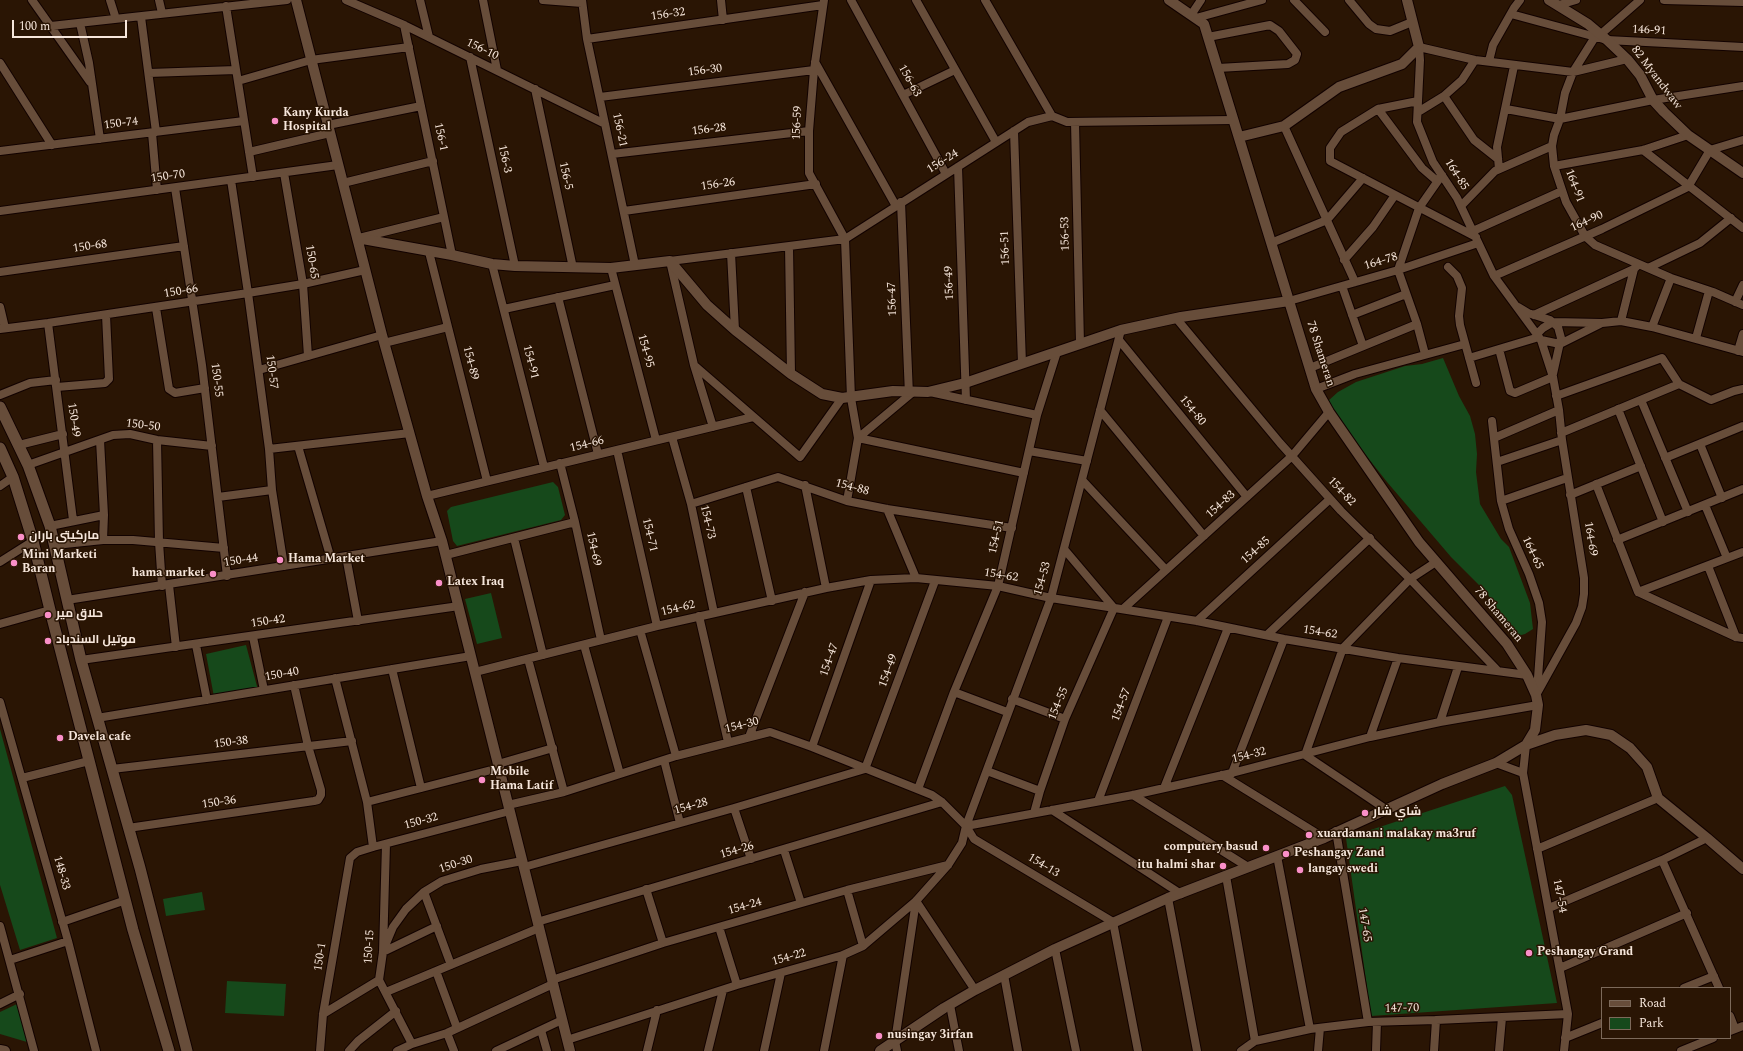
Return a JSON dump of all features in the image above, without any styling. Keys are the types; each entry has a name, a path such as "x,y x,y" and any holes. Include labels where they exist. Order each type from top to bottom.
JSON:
{"main road":[{"path":"0,407 28,465 50,526 81,660 128,828 187,1051"},
{"path":"0,448 14,477 34,541 50,610 89,761 126,900 169,1051"},
{"path":"22,501 40,495"}],"street":[{"path":"32,0 92,84"},
{"path":"110,0 116,19"},
{"path":"159,0 162,13"},
{"path":"51,26 141,17 231,4 287,0"},
{"path":"296,0 383,339 410,433 426,496 446,555 570,1051"},
{"name":"156-10","path":"346,0 362,4 605,124"},
{"path":"420,0 429,37"},
{"path":"483,0 497,70"},
{"path":"543,0 582,2"},
{"path":"721,0 723,20"},
{"name":"156-63","path":"851,0 946,174"},
{"path":"916,0 996,142"},
{"path":"985,0 1052,116 1067,122 1234,120"},
{"name":"78 Shameran","path":"1170,0 1204,24 1316,389 1329,412 1419,542 1507,644 1527,675 1536,695 1538,705 1535,730 1526,746"},
{"path":"1194,16 1201,0"},
{"path":"1194,16 1262,0"},
{"path":"1294,0 1325,32"},
{"path":"1349,0 1369,24 1376,29 1390,31 1412,22"},
{"path":"1407,0 1419,47"},
{"path":"1488,61 1493,45 1510,14 1520,0"},
{"name":"82 Myandwaw","path":"1549,0 1559,5 1627,59 1640,75 1653,100 1664,112 1688,134 1743,173"},
{"path":"1559,5 1576,0"},
{"path":"1573,72 1601,37 1640,0"},
{"path":"1664,0 1743,2"},
{"name":"156-21","path":"582,2 605,124 635,265"},
{"name":"156-32","path":"588,39 723,20 823,3"},
{"name":"156-59","path":"823,3 814,66 809,131 809,173 845,239"},
{"path":"231,4 236,70 253,177"},
{"name":"146-91","path":"1510,14 1601,37 1743,47"},
{"path":"141,17 149,73 157,190"},
{"path":"80,23 92,84 100,139"},
{"name":"156-1","path":"404,25 452,255"},
{"path":"1208,37 1270,25 1279,31 1297,54 1295,60 1288,64 1218,68"},
{"path":"238,81 311,60 409,47"},
{"path":"1419,47 1476,60 1514,66 1573,72 1627,59"},
{"path":"1239,137 1284,126 1339,86 1402,64 1419,47"},
{"name":"164-85","path":"1419,47 1420,60 1417,122 1440,178 1461,206 1494,276 1539,337"},
{"name":"156-3","path":"470,57 515,266"},
{"path":"1418,112 1444,96 1462,80 1476,60"},
{"path":"0,63 52,145"},
{"path":"814,66 899,204"},
{"name":"156-30","path":"600,97 814,66"},
{"path":"1499,169 1497,147 1514,66"},
{"path":"149,73 236,70"},
{"path":"903,95 955,70"},
{"name":"164-91","path":"1573,72 1565,93 1560,119 1554,135 1552,146 1554,166 1566,202 1585,236 1600,248 1637,266 1648,268 1743,305"},
{"path":"1506,109 1560,119 1653,100 1743,86"},
{"name":"156-5","path":"535,89 572,268"},
{"path":"1444,96 1474,140 1498,159"},
{"path":"1418,101 1378,110 1341,132 1330,148 1330,161 1476,237"},
{"path":"249,152 329,129 421,106"},
{"path":"1378,110 1422,168 1440,178 1419,208 1398,270 1417,324 1425,354"},
{"name":"156-24","path":"670,261 845,239 1028,122 1052,116"},
{"name":"150-74","path":"0,151 244,121"},
{"name":"156-53","path":"1075,122 1080,344"},
{"path":"1284,126 1355,282"},
{"name":"156-28","path":"612,154 809,131"},
{"name":"156-51","path":"1014,131 1022,364"},
{"path":"1554,166 1643,150 1688,134"},
{"path":"1688,187 1710,150 1743,140"},
{"path":"1461,206 1495,171 1552,146"},
{"path":"1643,150 1688,187 1743,228"},
{"path":"343,183 433,161"},
{"name":"150-70","path":"0,211 338,165"},
{"name":"156-49","path":"958,166 966,400"},
{"name":"150-65","path":"284,173 303,284 308,356"},
{"path":"1271,243 1327,220 1363,178"},
{"name":"150-57","path":"231,180 259,370 269,449 272,490 284,566"},
{"name":"156-26","path":"624,211 816,184"},
{"name":"164-90","path":"1494,276 1585,236 1688,187"},
{"name":"150-55","path":"175,188 205,388 227,576"},
{"name":"164-78","path":"1289,301 1398,270 1476,237 1562,190"},
{"path":"1344,260 1373,227 1395,195"},
{"name":"156-47","path":"899,204 910,393"},
{"path":"357,238 444,216"},
{"path":"1648,268 1700,243 1731,218"},
{"path":"357,238 452,255 492,264 515,266 611,268 670,261"},
{"path":"845,239 846,398 858,438 847,500"},
{"name":"150-68","path":"0,272 184,246"},
{"path":"789,246 791,374"},
{"name":"154-89","path":"429,252 487,481"},
{"path":"731,253 735,330"},
{"path":"670,261 707,305 735,330 791,374 822,394 846,398 877,393 928,392 965,382 1080,344 1120,335 1176,318 1289,301"},
{"path":"670,261 694,365 713,427"},
{"name":"154-91","path":"492,264 544,467"},
{"path":"1534,315 1637,266"},
{"path":"1621,321 1637,266"},
{"name":"154-95","path":"611,268 656,440"},
{"path":"1448,268 1457,276 1462,288 1459,316 1476,383"},
{"name":"150-66","path":"2,329 48,324 193,302 303,284 365,270"},
{"path":"1652,327 1671,278"},
{"path":"504,309 615,285"},
{"path":"1735,302 1743,285"},
{"path":"1342,286 1363,346"},
{"path":"1696,338 1709,291"},
{"path":"1352,315 1406,294"},
{"path":"558,297 598,454"},
{"name":"164-85","path":"1515,304 1534,315 1553,322 1602,323"},
{"path":"0,307 2,329"},
{"path":"156,308 169,389 175,393 205,388"},
{"path":"0,395 30,383 105,383 109,379 106,315"},
{"name":"154-82","path":"1176,318 1330,499 1370,538 1498,671"},
{"path":"1469,358 1539,337 1560,344 1602,323 1621,321 1696,338 1740,352 1743,334"},
{"path":"1539,337 1543,328 1553,322"},
{"name":"164-69","path":"1553,322 1560,331 1560,344 1553,377"},
{"name":"150-49","path":"48,324 74,520"},
{"path":"1310,368 1417,324"},
{"path":"259,370 308,356 383,339 448,327"},
{"name":"154-53","path":"966,826 1007,712 1051,598 1120,335"},
{"name":"154-80","path":"1120,335 1247,497"},
{"name":"164-69","path":"1536,695 1576,623 1582,607 1584,594 1583,571 1567,478 1559,410 1553,377 1539,337"},
{"path":"1316,389 1355,374 1465,344"},
{"path":"1499,349 1508,389 1515,392 1553,377"},
{"name":"154-51","path":"918,790 954,692 998,586 1037,415 1057,352"},
{"path":"1556,396 1662,358 1678,384 1711,400 1743,389"},
{"path":"694,365 800,457 846,398"},
{"path":"1497,462 1561,437 1618,409 1678,384"},
{"path":"928,392 1037,415"},
{"path":"858,438 910,393"},
{"path":"1641,400 1688,512"},
{"path":"1618,409 1663,522"},
{"path":"1100,410 1204,536"},
{"path":"1494,438 1559,410"},
{"name":"154-83","path":"1123,609 1292,456 1329,412"},
{"name":"154-66","path":"426,496 753,417"},
{"name":"164-65","path":"1492,421 1501,501 1509,529 1529,574 1539,603 1542,622 1536,695"},
{"path":"1665,458 1743,426"},
{"path":"269,449 410,433"},
{"path":"19,445 63,434"},
{"name":"150-50","path":"28,465 113,435 130,434 157,440 212,446"},
{"name":"154-73","path":"672,437 691,504 714,613"},
{"path":"858,438 1024,473"},
{"path":"100,440 104,516 103,540"},
{"path":"157,440 159,542 176,648"},
{"path":"1700,444 1722,498"},
{"path":"298,446 331,559"},
{"name":"154-71","path":"617,450 657,626"},
{"path":"1029,451 1087,461"},
{"name":"154-69","path":"560,464 575,522 601,640"},
{"path":"1570,495 1641,466"},
{"path":"0,486 14,477"},
{"name":"154-88","path":"691,504 778,477 847,500 887,509 1012,528"},
{"path":"1501,501 1567,478"},
{"path":"1082,480 1166,570"},
{"path":"1596,484 1638,592 1739,638"},
{"path":"805,486 826,588"},
{"path":"746,487 772,601"},
{"path":"218,497 272,490"},
{"path":"1618,540 1743,490"},
{"name":"154-85","path":"1197,621 1330,499"},
{"path":"1705,505 1727,558"},
{"path":"887,509 916,578"},
{"path":"50,526 74,520 104,516"},
{"path":"446,555 575,522"},
{"path":"514,538 543,655"},
{"path":"1267,635 1370,538"},
{"path":"55,545 103,540 159,542 224,548"},
{"path":"0,562 34,541"},
{"name":"150-44","path":"67,600 165,586 442,541"},
{"path":"1064,549 1114,608"},
{"path":"1638,592 1743,552"},
{"path":"346,556 358,621"},
{"path":"1387,810 1305,755 1342,648 1410,579 1436,562"},
{"path":"1708,566 1739,638"},
{"name":"154-62","path":"475,672 640,630 772,601 805,592 871,580 916,578 998,586 1051,598 1197,621 1284,639 1458,667 1527,675"},
{"name":"154-47","path":"812,747 871,580"},
{"name":"154-49","path":"865,768 935,581"},
{"path":"749,737 805,592"},
{"name":"150-42","path":"81,660 253,637 459,606"},
{"name":"154-55","path":"1034,813 1065,719 1114,608"},
{"path":"0,624 50,610"},
{"path":"699,616 728,742"},
{"name":"154-57","path":"1098,801 1168,617"},
{"path":"1164,788 1228,628"},
{"path":"640,630 676,756"},
{"path":"253,637 264,690"},
{"path":"1232,773 1284,639"},
{"path":"584,644 620,774"},
{"path":"196,645 207,700"},
{"name":"150-40","path":"97,718 471,656"},
{"path":"1370,737 1398,658"},
{"path":"528,659 564,792"},
{"path":"1440,722 1458,667"},
{"path":"392,669 421,788"},
{"path":"335,678 367,802 373,847"},
{"path":"294,685 308,746"},
{"path":"954,692 1007,712"},
{"path":"1012,699 1065,719"},
{"name":"148-33","path":"0,702 68,941 96,1051"},
{"name":"154-32","path":"966,826 1133,795 1232,773 1370,737 1440,722 1538,705"},
{"path":"753,726 770,732"},
{"path":"880,1051 896,1046 950,1004 1055,949 1168,898 1324,838 1336,831 1387,810 1442,784 1496,763 1526,746 1555,735 1586,730 1611,735 1630,748 1648,767 1658,798 1743,869"},
{"name":"154-30","path":"509,808 676,756 770,732 812,747 918,790 942,802 966,826"},
{"name":"150-38","path":"112,769 352,741"},
{"name":"150-36","path":"128,828 314,802 319,798 321,790 308,746"},
{"name":"147-54","path":"1526,746 1523,773 1568,1014 1564,1051"},
{"path":"367,802 499,766 553,748"},
{"path":"664,760 680,823"},
{"path":"22,778 89,761"},
{"path":"1496,763 1523,773"},
{"name":"154-28","path":"523,864 734,808 865,768"},
{"path":"987,771 1040,791"},
{"path":"1222,775 1324,838"},
{"path":"1133,795 1248,867"},
{"path":"1537,849 1658,798"},
{"name":"154-26","path":"386,992 451,965 538,925 646,889 784,850 942,802"},
{"name":"150-32","path":"347,866 348,861 353,854 509,808"},
{"path":"734,808 751,859"},
{"path":"1052,810 1181,894"},
{"name":"154-22","path":"567,1040 736,985 843,955 863,946 916,901 948,865 962,843 966,826"},
{"name":"154-13","path":"966,826 974,839 1113,922"},
{"name":"147-65","path":"1336,831 1368,1022"},
{"path":"1549,908 1662,860 1707,838"},
{"name":"150-15","path":"386,844 380,980 412,1044"},
{"path":"784,850 801,903"},
{"path":"1277,856 1310,1029"},
{"path":"1662,860 1719,987"},
{"name":"150-30","path":"382,952 392,927 406,909 424,892 442,881 481,870 523,864"},
{"name":"154-24","path":"397,1051 412,1044 447,1033 552,982 663,942 719,928 847,890 948,865"},
{"name":"150-1","path":"320,1051 323,1014 347,866"},
{"path":"1226,876 1255,1041"},
{"path":"646,889 663,942"},
{"path":"847,890 863,946"},
{"path":"424,892 451,965"},
{"path":"1168,898 1197,1051"},
{"path":"62,922 126,900"},
{"path":"916,901 975,990"},
{"path":"896,1046 916,901"},
{"path":"1560,968 1686,913"},
{"path":"1113,922 1138,1051"},
{"path":"0,926 1,936 20,994 34,1051"},
{"path":"382,952 437,926"},
{"path":"719,928 736,985"},
{"path":"10,960 68,941"},
{"path":"1055,949 1076,1051"},
{"path":"824,1051 843,955"},
{"path":"436,971 457,1028"},
{"path":"764,1051 781,973"},
{"path":"1004,975 1018,1051"},
{"path":"1686,987 1714,976"},
{"path":"323,1014 380,980"},
{"path":"708,1051 723,990"},
{"path":"0,1004 20,994"},
{"path":"950,1004 959,1051"},
{"path":"647,1051 656,1010"},
{"path":"349,1051 358,1041 396,1011"},
{"name":"147-70","path":"1241,1051 1255,1041 1310,1029 1368,1022 1502,1018 1568,1014"},
{"path":"1499,1051 1502,1018"},
{"path":"1731,1018 1736,1029"},
{"path":"496,1051 562,1020"},
{"path":"1434,1051 1436,1020"},
{"path":"1376,1051 1377,1022"},
{"path":"1565,1038 1601,1023"},
{"path":"1318,1051 1320,1028"},
{"path":"541,1030 547,1051"},
{"path":"447,1033 454,1051"},
{"path":"1681,1051 1711,1039"},
{"path":"0,1050 4,1051"}],"green space":[{"path":"1443,358 1459,396 1470,416 1475,434 1477,454 1476,472 1480,504 1501,539 1509,547 1530,603 1533,629 1525,634 1514,637 1487,593 1451,557 1387,482 1350,435 1328,401 1338,392 1356,382 1405,366 1422,364"},
{"path":"553,482 558,487 565,515 561,520 457,546 453,541 447,511 451,507"},
{"path":"491,593 502,638 477,644 465,599"},
{"path":"246,645 258,690 214,697 206,654"},
{"path":"0,729 57,938 20,950 0,885"},
{"path":"1505,786 1512,795 1557,1003 1371,1016 1346,838"},
{"path":"202,892 205,910 166,916 163,899"},
{"path":"227,981 286,984 284,1016 225,1013"},
{"path":"17,1004 27,1042 0,1034 0,1012"}],"place":[{"name":"Kany Kurda Hospital","path":"275,121"},
{"name":"ماركيتى باران","path":"21,537"},
{"name":"Hama Market","path":"280,560"},
{"name":"Mini Marketi Baran","path":"14,563"},
{"name":"hama market","path":"213,574"},
{"name":"Latex Iraq","path":"439,583"},
{"name":"حلاق میر","path":"48,615"},
{"name":"موتيل السندباد","path":"48,641"},
{"name":"Davela cafe","path":"60,738"},
{"name":"Mobile Hama Latif","path":"482,780"},
{"name":"شاي شار","path":"1365,813"},
{"name":"xuardamani malakay ma3ruf","path":"1309,835"},
{"name":"computery basud","path":"1266,848"},
{"name":"Peshangay Zand","path":"1286,854"},
{"name":"itu halmi shar","path":"1223,866"},
{"name":"langay swedi","path":"1300,870"},
{"name":"Peshangay Grand","path":"1529,953"},
{"name":"nusingay 3irfan","path":"879,1036"}]}
